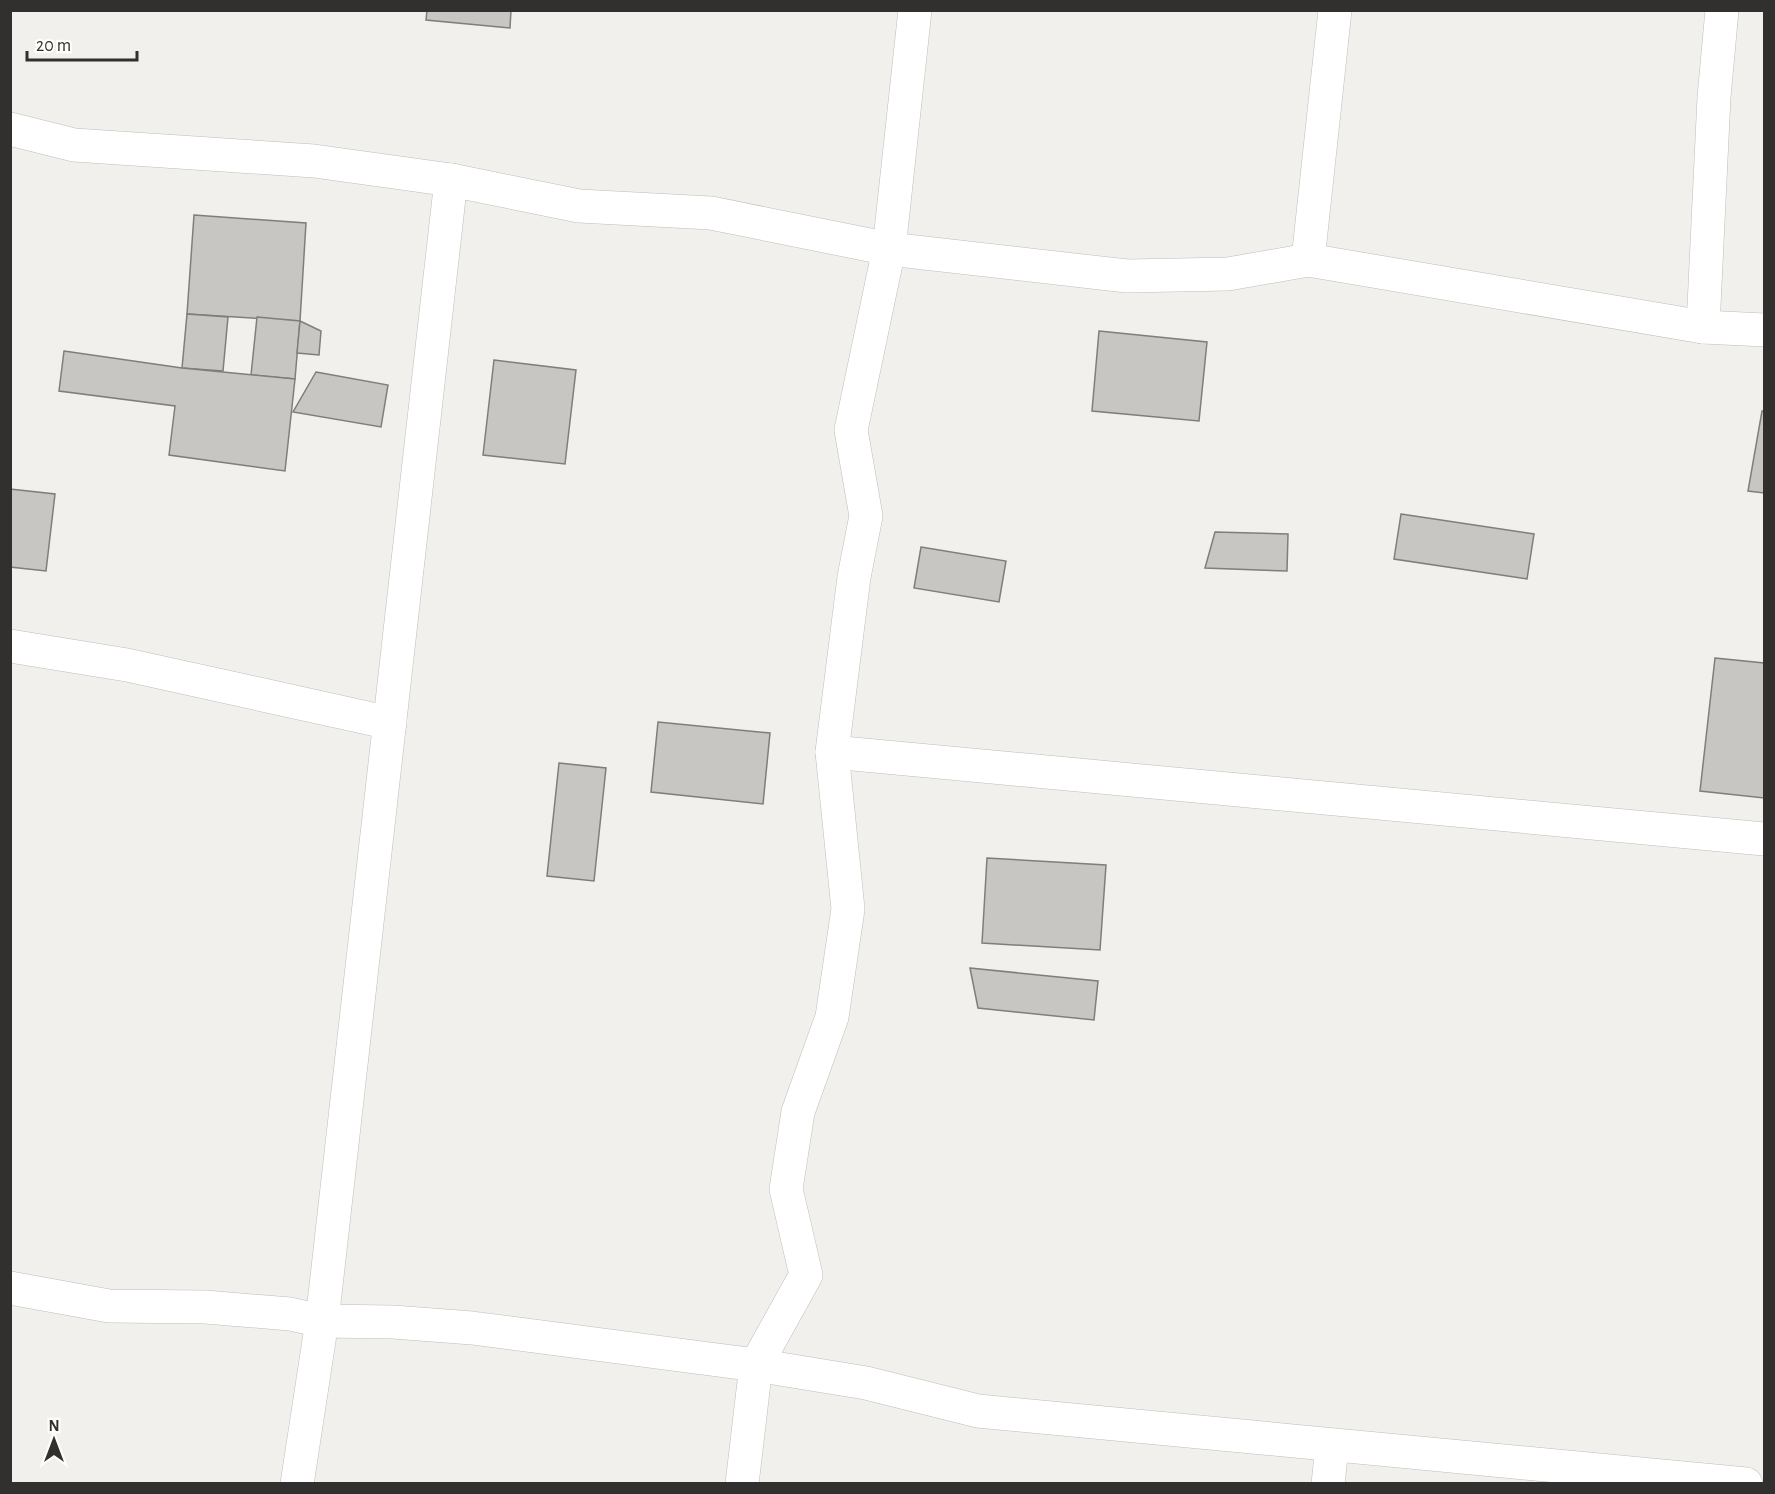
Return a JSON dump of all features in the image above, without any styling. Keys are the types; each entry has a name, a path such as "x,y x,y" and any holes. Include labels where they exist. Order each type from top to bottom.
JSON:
{"street":[{"path":"742,1484 756,1365 806,1275 786,1189 798,1112 832,1017 848,909 832,752 854,577 866,516 851,430 890,249 915,10"},
{"path":"1308,260 1335,10"},
{"path":"1703,327 1714,97 1722,10"},
{"path":"10,129 74,145 314,160 451,180 579,206 711,213 890,249 1127,276 1228,274 1308,260 1703,327 1764,330"},
{"path":"297,1484 322,1321 451,180"},
{"path":"10,646 127,665 390,723"},
{"path":"832,752 1764,839"},
{"path":"10,1288 109,1306 205,1306 290,1314 322,1321 393,1322 472,1328 756,1365 866,1383 978,1411 1746,1484"},
{"path":"1328,1484 1332,1446"}],"building":[{"path":"427,10 511,10 510,28 426,20"},
{"path":"194,215 306,223 300,321 187,314"},
{"path":"187,314 228,317 223,371 182,368"},
{"path":"257,317 300,321 295,379 251,375"},
{"path":"300,321 321,331 319,355 297,353"},
{"path":"1099,331 1207,342 1199,421 1092,411"},
{"path":"64,351 182,368 295,379 285,471 169,455 175,406 59,391"},
{"path":"494,360 576,370 565,464 483,455"},
{"path":"316,372 388,385 381,427 293,412"},
{"path":"1762,411 1764,411 1764,493 1748,491"},
{"path":"10,489 55,494 46,571 10,567"},
{"path":"1401,514 1534,534 1527,579 1394,559"},
{"path":"1215,532 1288,534 1287,571 1205,568"},
{"path":"921,547 1006,561 999,602 914,588"},
{"path":"1715,658 1764,663 1764,798 1700,791"},
{"path":"658,722 770,733 763,804 651,792"},
{"path":"559,763 606,768 594,881 547,876"},
{"path":"987,858 1106,865 1100,950 982,943"},
{"path":"970,968 1098,981 1094,1020 978,1008"}]}
